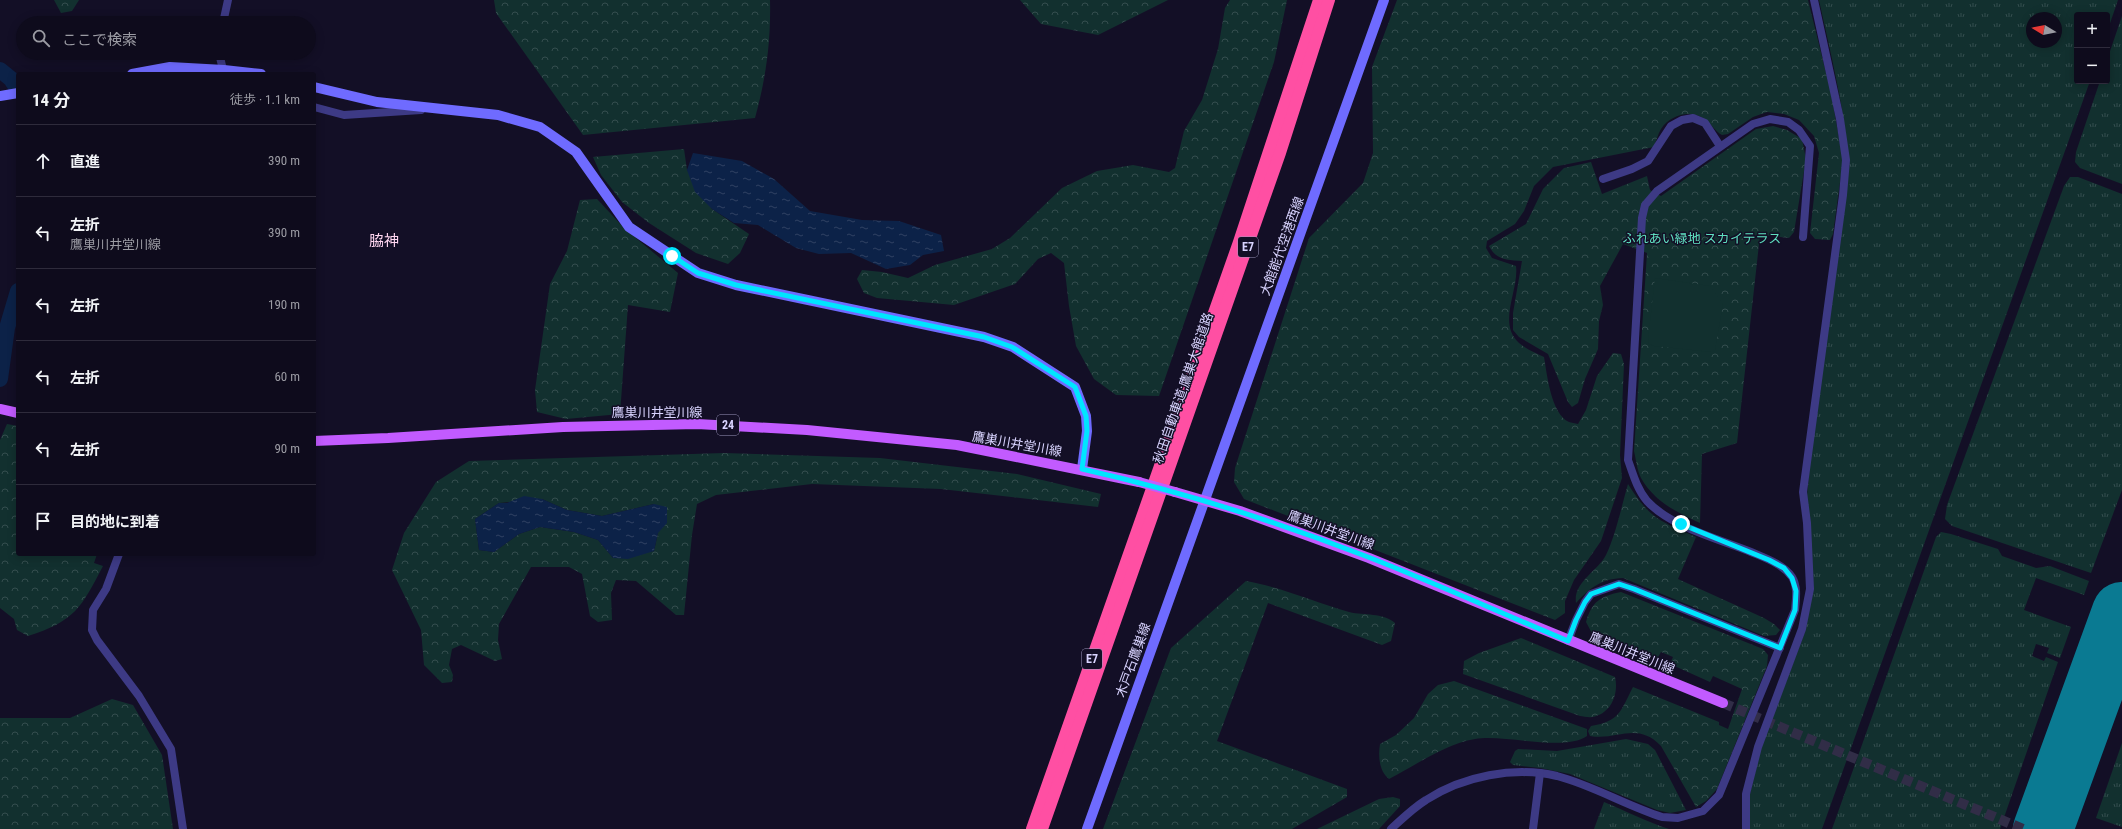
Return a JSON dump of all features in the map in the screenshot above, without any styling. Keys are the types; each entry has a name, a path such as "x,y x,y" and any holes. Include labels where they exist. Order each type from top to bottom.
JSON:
{"highway":[{"name":"秋田自動車道;鷹巣大館道路","path":"1032,829 1239,242 1319,0"},
{"name":"秋田自動車道;鷹巣大館道路","path":"1042,829 1280,153 1329,0"}],"main road":[{"path":"0,409 16,413"},
{"name":"鷹巣川井堂川線","path":"316,441 563,427 697,424 902,439 956,446 1082,469 1139,482 1204,500 1369,558 1568,641 1723,703"}],"street":[{"path":"225,16 228,0"},
{"name":"大館能代空港西線","path":"1204,500 1384,0"},
{"path":"1746,829 1746,794 1758,747 1802,629 1810,589 1807,523 1803,492 1846,160 1840,119 1814,0"},
{"path":"143,72 170,67 224,72 221,60"},
{"path":"316,87 377,102 498,115 540,127 576,152 629,227 698,273 736,285 984,337 1012,347 1075,387 1086,416 1087,431 1082,469"},
{"path":"0,96 15,94"},
{"path":"316,108 344,115 436,109"},
{"path":"1603,180 1648,161 1671,126 1682,120 1693,118 1705,123 1720,146"},
{"path":"1391,829 1425,801 1463,782 1486,776 1540,773 1558,776 1662,817 1678,818 1703,811 1719,795 1795,610 1796,591 1792,578 1784,568 1769,560 1681,524 1660,512 1647,500 1637,486 1628,460 1632,359 1645,205 1657,191 1753,124 1770,119 1788,122 1799,130 1810,146 1811,153 1803,237"},
{"name":"木戸石鷹巣線","path":"1087,829 1204,500"},
{"path":"118,556 106,589 93,610 92,630 97,640 139,696 171,749 183,829"},
{"path":"1568,641 1576,620 1591,594 1619,584 1780,648"},
{"path":"1533,829 1540,773"}],"green space":[{"path":"54,0 79,0 72,11 61,13"},
{"path":"494,0 770,0 770,30 767,59 755,118 583,135 496,13"},
{"path":"1020,0 1168,0 1098,35 1041,24"},
{"path":"1230,0 1287,0 1274,62 1159,396 1116,395 1094,379 1076,346 1069,306 1064,263 1051,253 1038,259 1015,284 954,305 877,298 864,293 857,279 862,270 882,272 908,278 935,265 992,249 1010,238 1062,188 1097,171 1133,165 1169,172 1175,168 1184,131 1202,100 1218,49 1225,8"},
{"path":"1397,0 1808,0 1831,93 1843,160 1833,234 1830,240 1815,239 1810,233 1819,153 1814,136 1799,120 1784,114 1767,112 1753,117 1728,134 1722,135 1717,132 1706,120 1700,117 1688,114 1682,115 1665,124 1660,131 1654,147 1553,167 1534,186 1524,211 1515,224 1487,241 1486,248 1492,258 1516,266 1515,286 1509,316 1510,326 1513,335 1519,343 1544,357 1551,393 1558,411 1563,418 1569,422 1578,424 1586,410 1597,376 1613,353 1621,354 1624,364 1620,455 1622,478 1601,541 1574,580 1565,601 1565,613 1555,620 1244,499 1234,482 1235,468 1309,238 1363,183 1373,153 1372,67"},
{"path":"1819,0 2118,0 2110,23 2110,12 2074,12 2074,84 2089,84 1822,829 1749,829 1750,794 1761,748 1805,632 1813,586 1807,496 1813,429 1849,166 1841,103"},
{"path":"2122,16 2122,184 2080,168 2075,162 2076,152 2099,84 2110,84 2110,51"},
{"name":"ふれあい緑地 スカイテラス","path":"1773,126 1787,130 1802,139 1806,159 1794,232 1789,238 1760,235 1737,443 1702,454 1700,523 1682,515 1666,505 1652,493 1641,478 1634,451 1647,253 1623,244 1600,286 1603,305 1599,321 1598,349 1585,379 1578,403 1572,407 1568,402 1548,354 1519,337 1513,330 1513,313 1522,261 1507,260 1499,257 1489,246 1526,224 1543,189 1564,168 1591,162 1602,194 1647,176 1650,190 1661,196 1756,129"},
{"path":"684,149 687,170 712,209 749,234 740,253 728,264 696,253 649,223 622,202 601,175 593,157"},
{"path":"2070,177 2078,177 2122,194 2122,490 2091,573 1952,526 1945,519 1947,505 2064,186"},
{"path":"597,199 625,229 678,273 670,312 628,305 620,414 566,419 537,412 535,390 550,284 567,251 580,200"},
{"path":"1655,278 1710,286 1723,304 1715,350 1711,352 1654,346 1649,344 1648,339"},
{"path":"7,424 16,426 16,556 96,556 94,563 103,566 89,593 75,611 56,625 28,636 17,630 14,619 0,608 0,440"},
{"path":"724,453 880,458 1017,474 1101,494 1098,507 941,489 812,484 716,495 697,504 692,535 684,615 676,615 636,581 616,580 611,593 612,620 598,622 590,616 582,574 569,567 531,567 499,624 498,640 502,659 495,661 461,645 452,649 449,665 453,675 452,682 442,683 424,665 421,630 392,570 404,533 436,482 469,461","holes":["542,499 567,510 602,516 654,504 658,533 654,551 613,558 598,540 574,532 540,527 519,534 494,552 479,550 475,519 499,503"]},
{"path":"1628,484 1643,505 1657,518 1696,537 1678,579 1764,618 1780,630 1776,635 1764,636 1623,578 1602,582 1587,592 1576,603 1578,589 1606,555"},
{"path":"1941,532 1998,549 2002,556 2036,568 2050,566 2089,581 2084,595 2036,578 2024,610 2071,627 2060,658 2047,653 2049,648 2036,644 2032,656 2044,661 2046,657 2058,662 2000,829 1832,829 1936,537"},
{"path":"1246,581 1285,591 1349,612 1385,617 1395,623 1391,641 1382,645 1268,603 1217,741 1347,789 1347,797 1292,829 1103,829 1171,648"},
{"path":"1621,592 1763,649 1768,655 1767,666 1717,789 1706,801 1696,807 1661,746 1652,739 1635,733 1600,737 1590,736 1588,731 1591,726 1601,724 1614,718 1622,709 1633,687 1719,722 1719,725 1728,729 1742,689 1713,676 1710,682 1670,664 1673,657 1661,652 1657,659 1600,635 1598,639 1594,637 1586,622 1594,604 1608,595"},
{"path":"1521,638 1615,677 1616,690 1609,708 1599,715 1591,717 1580,716 1463,674 1464,661 1479,653"},
{"path":"1454,681 1587,729 1587,736 1577,741 1564,743 1487,738 1475,739 1453,745 1442,750 1389,779 1381,768 1379,753 1380,744 1396,735 1414,718 1428,694 1438,685"},
{"path":"112,699 133,705 162,755 173,829 0,829 0,718 70,718"},
{"path":"1626,739 1648,744 1655,750 1686,810 1670,813 1657,810 1570,774 1540,768 1513,765 1510,762 1515,751 1518,749 1557,751"},
{"path":"2122,743 2122,827 2096,818"},
{"path":"1393,797 1400,799 1400,806 1379,829 1317,829 1379,799"},
{"path":"1604,802 1645,820 1669,829 1594,829"}],"water":[{"path":"693,153 742,161 774,179 810,211 862,220 899,221 941,235 944,251 923,255 910,265 886,269 851,253 819,254 796,248 758,225 734,223 712,209 695,192 687,170"},
{"path":"524,496 542,499 567,510 602,516 654,504 667,507 667,523 658,533 654,551 628,559 613,558 598,540 574,532 540,527 519,534 494,552 479,550 475,519 499,503 507,503"}],"waterway":[{"path":"0,70 11,79 16,87"},
{"path":"0,379 7,328 16,298"}],"runway":[{"path":"2043,829 2122,612"}],"tunnel":[{"path":"1723,703 2023,829"}],"district":[{"name":"脇神","path":"384,241"}],"route":[{"path":"672,256 698,273 736,285 910,320 984,337 1012,347 1075,387 1086,416 1086,446 1082,469 1139,482 1204,500 1322,540 1568,641 1576,620 1591,594 1608,586 1619,584 1780,648 1795,610 1796,591 1792,578 1784,568 1769,560 1681,524"}]}
